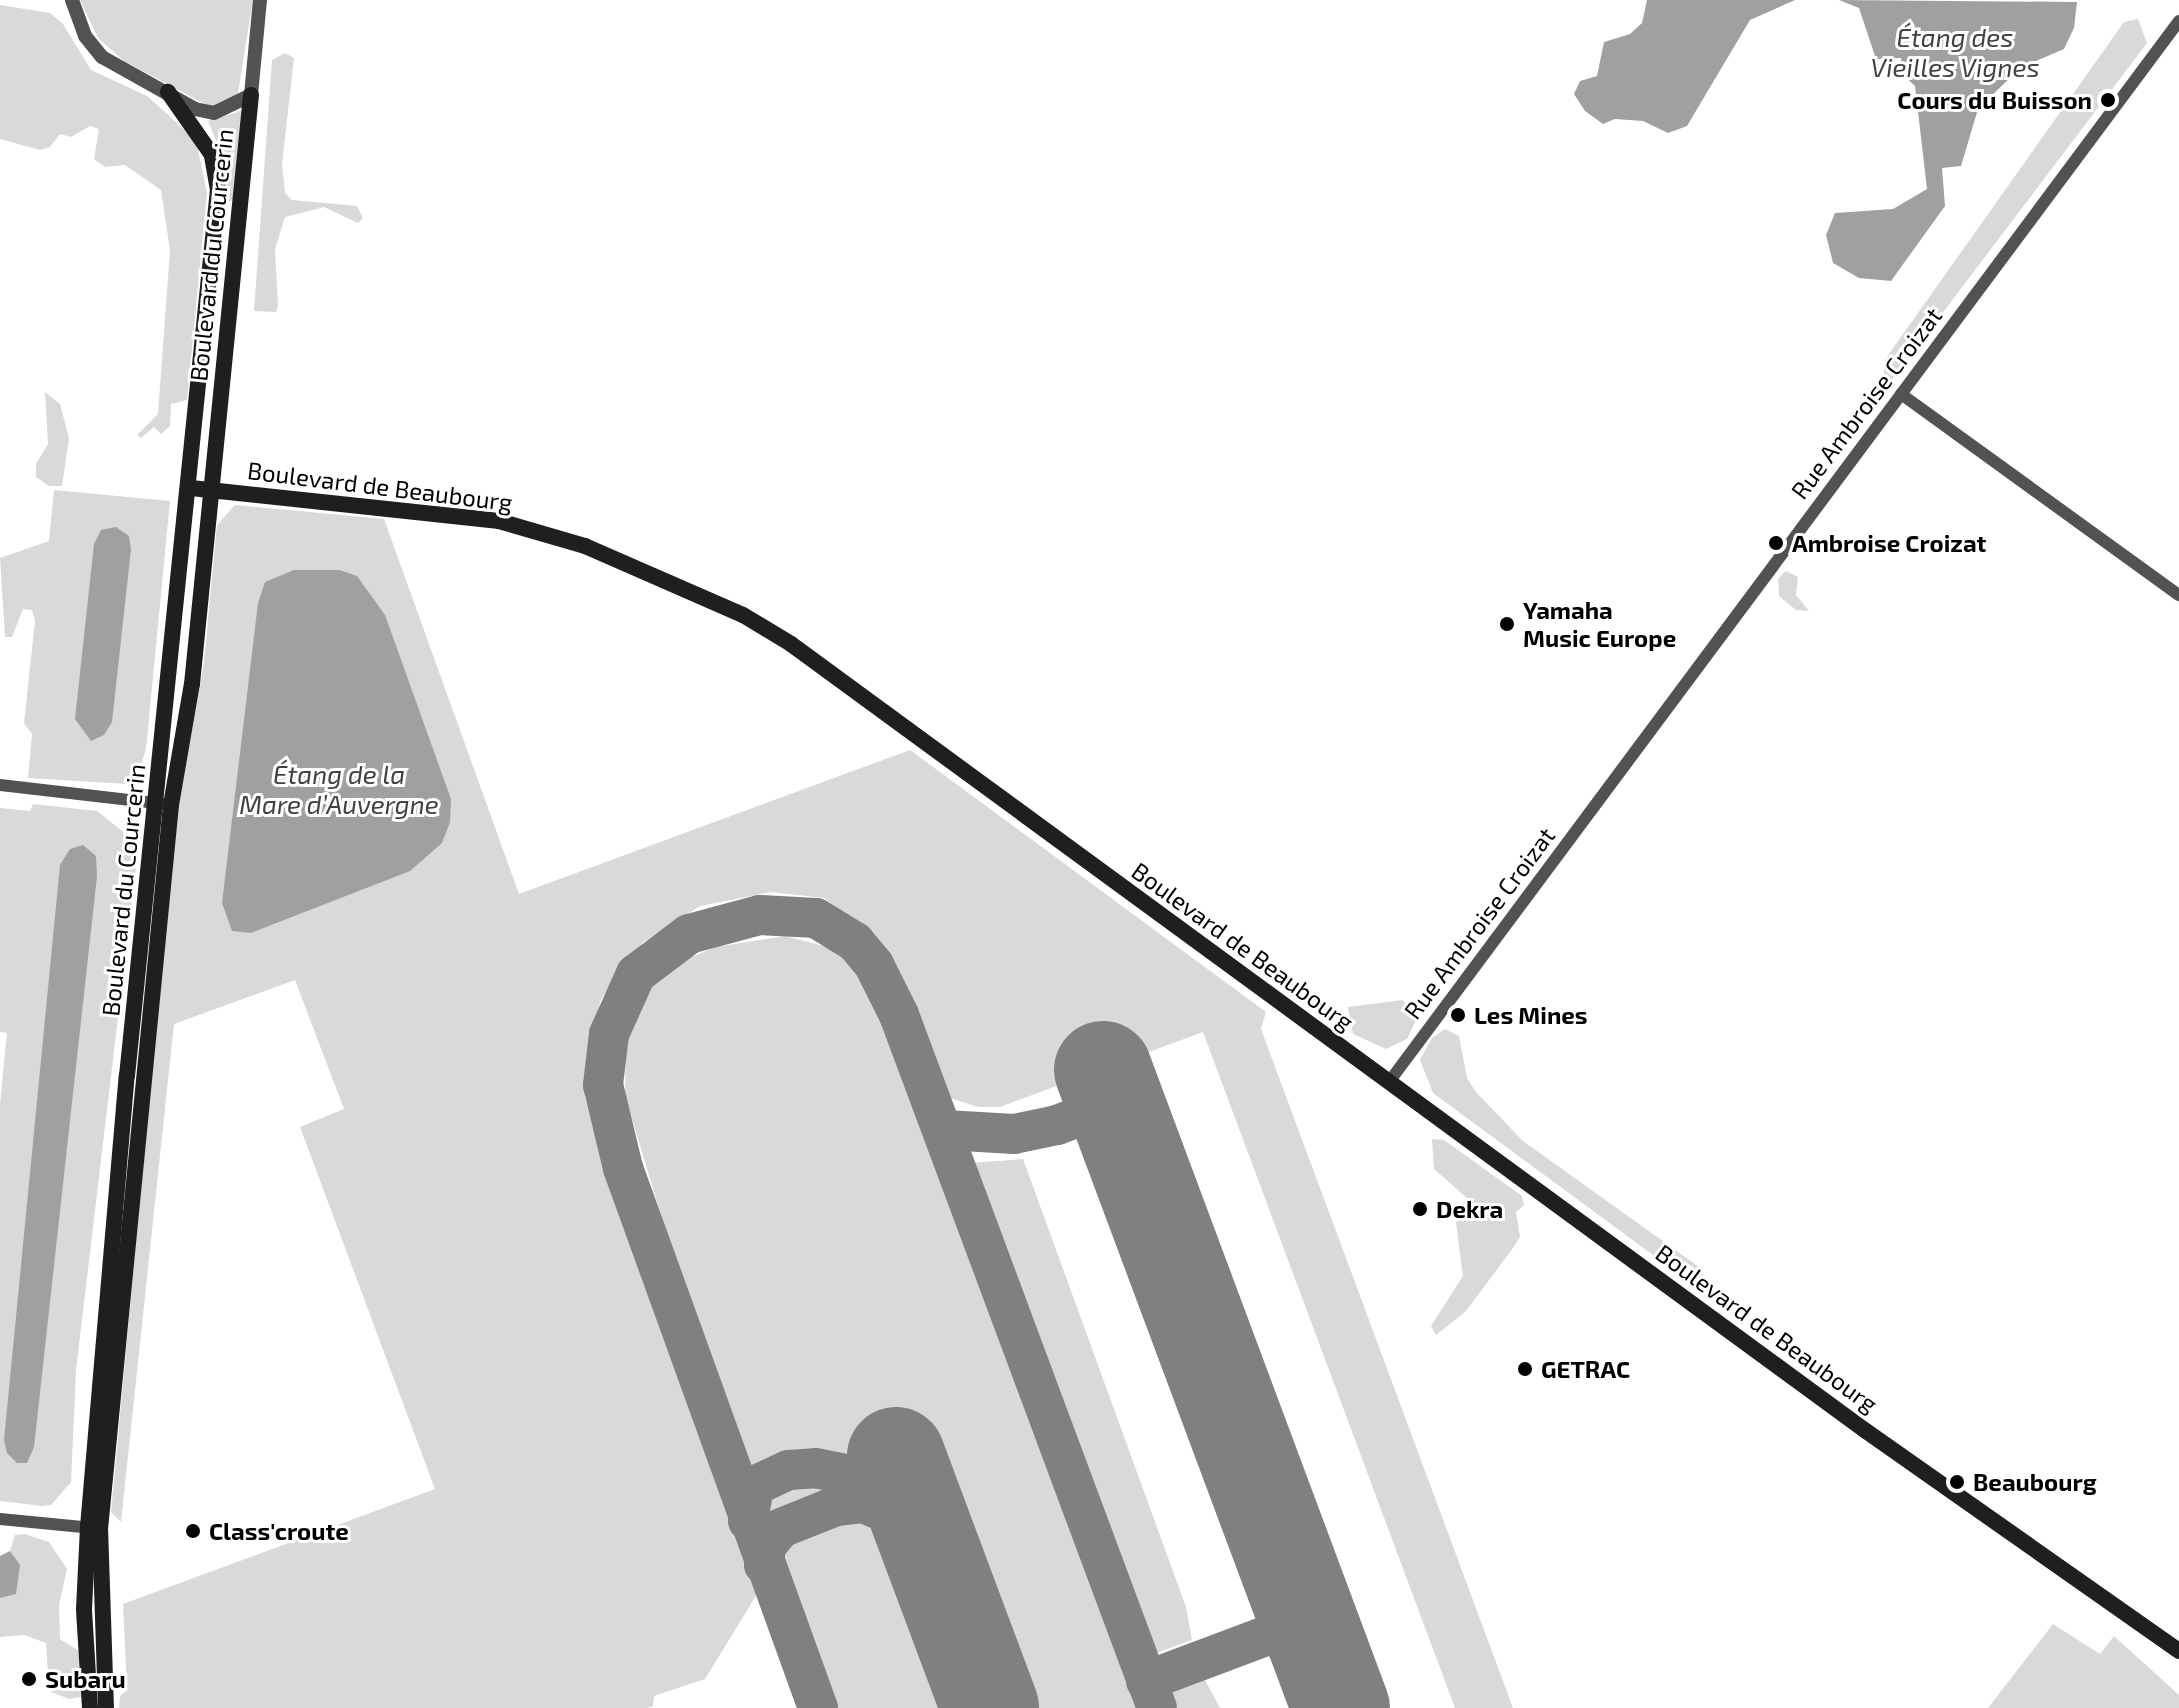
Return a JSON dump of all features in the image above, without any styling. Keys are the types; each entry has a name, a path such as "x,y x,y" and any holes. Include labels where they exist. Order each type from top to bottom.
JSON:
{"main road":[{"name":"Boulevard du Courcerin","path":"90,1708 84,1609 163,804 217,178 205,141 168,92"},
{"name":"Boulevard du Courcerin","path":"163,804 192,684 251,95"},
{"name":"Boulevard de Beaubourg","path":"191,488 499,521 599,551 743,615 791,644 1859,1426 2179,1651"},
{"name":"Boulevard du Courcerin","path":"94,1528 106,1708"}],"street":[{"path":"67,2 94,49 168,92 214,113 251,95 260,0"},
{"name":"Rue Ambroise Croizat","path":"1389,1082 2179,21"},
{"path":"1901,394 2179,595"},
{"path":"0,785 163,804"},
{"path":"0,1519 94,1528"}],"shaded area":[{"path":"80,0 253,0 237,99 212,108 124,61 98,38"},
{"path":"0,5 50,13 63,24 91,70 147,96 196,140 207,193 187,400 171,404 170,426 161,434 154,427 141,438 137,435 158,414 170,250 161,190 125,165 105,167 94,159 99,129 90,126 71,137 60,134 50,147 40,150 0,139"},
{"path":"2138,19 2147,43 1891,381 1884,376 1884,361 2124,22"},
{"path":"285,53 294,58 282,164 285,193 292,200 357,206 363,218 358,223 324,207 285,217 275,249 278,306 276,312 254,311 272,60"},
{"path":"241,111 233,200 227,203 222,155 208,121"},
{"path":"45,392 60,404 69,438 62,486 49,486 36,477 36,464 48,444"},
{"path":"54,490 170,501 146,749 136,780 128,784 28,778 32,734 24,723 35,621 32,610 23,609 12,637 5,637 0,558 49,541"},
{"path":"235,505 384,519 519,894 910,750 1266,1012 1261,1029 1513,1708 1455,1708 1203,1032 1000,1107 978,1107 950,1098 920,1018 874,938 824,898 771,892 700,906 643,942 601,999 587,1056 585,1097 596,1139 762,1586 705,1679 654,1696 653,1706 647,1708 119,1708 120,1696 127,1690 123,1604 435,1489 300,1127 344,1109 295,980 174,1024 121,1522 111,1512 175,825 204,663 217,525"},
{"path":"1786,571 1798,577 1796,595 1809,611 1796,610 1779,596 1778,579"},
{"path":"33,804 97,811 131,838 137,858 76,1370 71,1482 51,1505 42,1506 0,1501 0,1104 7,1033 0,1032 0,808 30,811"},
{"path":"785,936 839,950 883,1008 1142,1708 1012,1708 915,1448 856,1467 791,1460 741,1478 625,1096 626,1027 638,999 682,961 716,947"},
{"path":"1403,1000 1416,1020 1407,1039 1386,1049 1353,1034 1348,1007"},
{"path":"1445,1029 1459,1036 1467,1078 1476,1092 1523,1141 1699,1267 1708,1284 1695,1286 1433,1093 1420,1060 1432,1038"},
{"path":"1432,1139 1444,1140 1522,1196 1524,1205 1516,1212 1520,1237 1513,1248 1466,1311 1436,1335 1431,1326 1463,1276 1456,1223 1466,1197 1434,1169"},
{"path":"1023,1159 1186,1607 1192,1640 1156,1653 970,1163"},
{"path":"802,1477 843,1482 866,1490 782,1516 763,1513 759,1500 770,1487"},
{"path":"857,1512 883,1520 906,1547 966,1708 826,1708 774,1558 789,1535"},
{"path":"25,1534 49,1542 67,1569 59,1605 60,1639 79,1651 81,1697 69,1699 49,1691 46,1643 24,1635 0,1637 0,1598 16,1593 19,1565 10,1551 15,1535"},
{"path":"2053,1624 2100,1654 2114,1636 2179,1695 2179,1708 1988,1708"},
{"path":"1205,1680 1220,1708 1177,1708 1171,1693"}],"water":[{"path":"1647,0 1795,0 1750,20 1687,126 1668,133 1643,121 1615,119 1603,124 1585,111 1574,94 1580,81 1597,76 1604,42 1630,34 1642,23"},
{"name":"Étang des Vieilles Vignes","path":"1839,0 2077,2 2074,28 2064,49 2020,68 1978,109 1961,166 1942,168 1945,206 1891,281 1859,278 1833,263 1826,235 1835,213 1893,209 1927,189 1915,86 1902,74 1901,58 1876,59 1859,8"},
{"path":"116,527 129,536 131,549 112,722 104,735 91,741 75,719 94,544 101,530"},
{"name":"Étang de la Mare d’Auvergne","path":"294,570 340,570 357,576 385,615 451,799 450,822 442,843 410,871 251,933 232,931 222,903 258,603 265,582"},
{"path":"83,845 96,856 97,876 34,1447 27,1463 17,1463 7,1453 4,1440 60,865 70,849"},
{"path":"10,1551 20,1565 16,1594 0,1598 0,1556"}],"taxiway":[{"path":"818,1708 623,1168 603,1085 609,1034 636,974 689,934 760,915 816,918 855,942 874,965 899,1015 1157,1708"},
{"path":"945,1130 1014,1134 1057,1125 1115,1103"},
{"path":"748,1521 754,1486 789,1470 815,1468 907,1486"},
{"path":"764,1565 766,1546 781,1528 836,1506 863,1503 916,1525 940,1575"},
{"path":"1146,1681 1308,1620"}],"runway":[{"path":"1103,1070 1341,1708"},
{"path":"896,1456 990,1708"}],"place":[{"name":"Cours du Buisson","path":"2108,100"},
{"name":"Ambroise Croizat","path":"1776,543"},
{"name":"Yamaha Music Europe","path":"1507,624"},
{"name":"Les Mines","path":"1458,1015"},
{"name":"Dekra","path":"1420,1209"},
{"name":"GETRAC","path":"1525,1369"},
{"name":"Beaubourg","path":"1957,1482"},
{"name":"Class'croute","path":"193,1531"},
{"name":"Subaru","path":"29,1679"}]}
